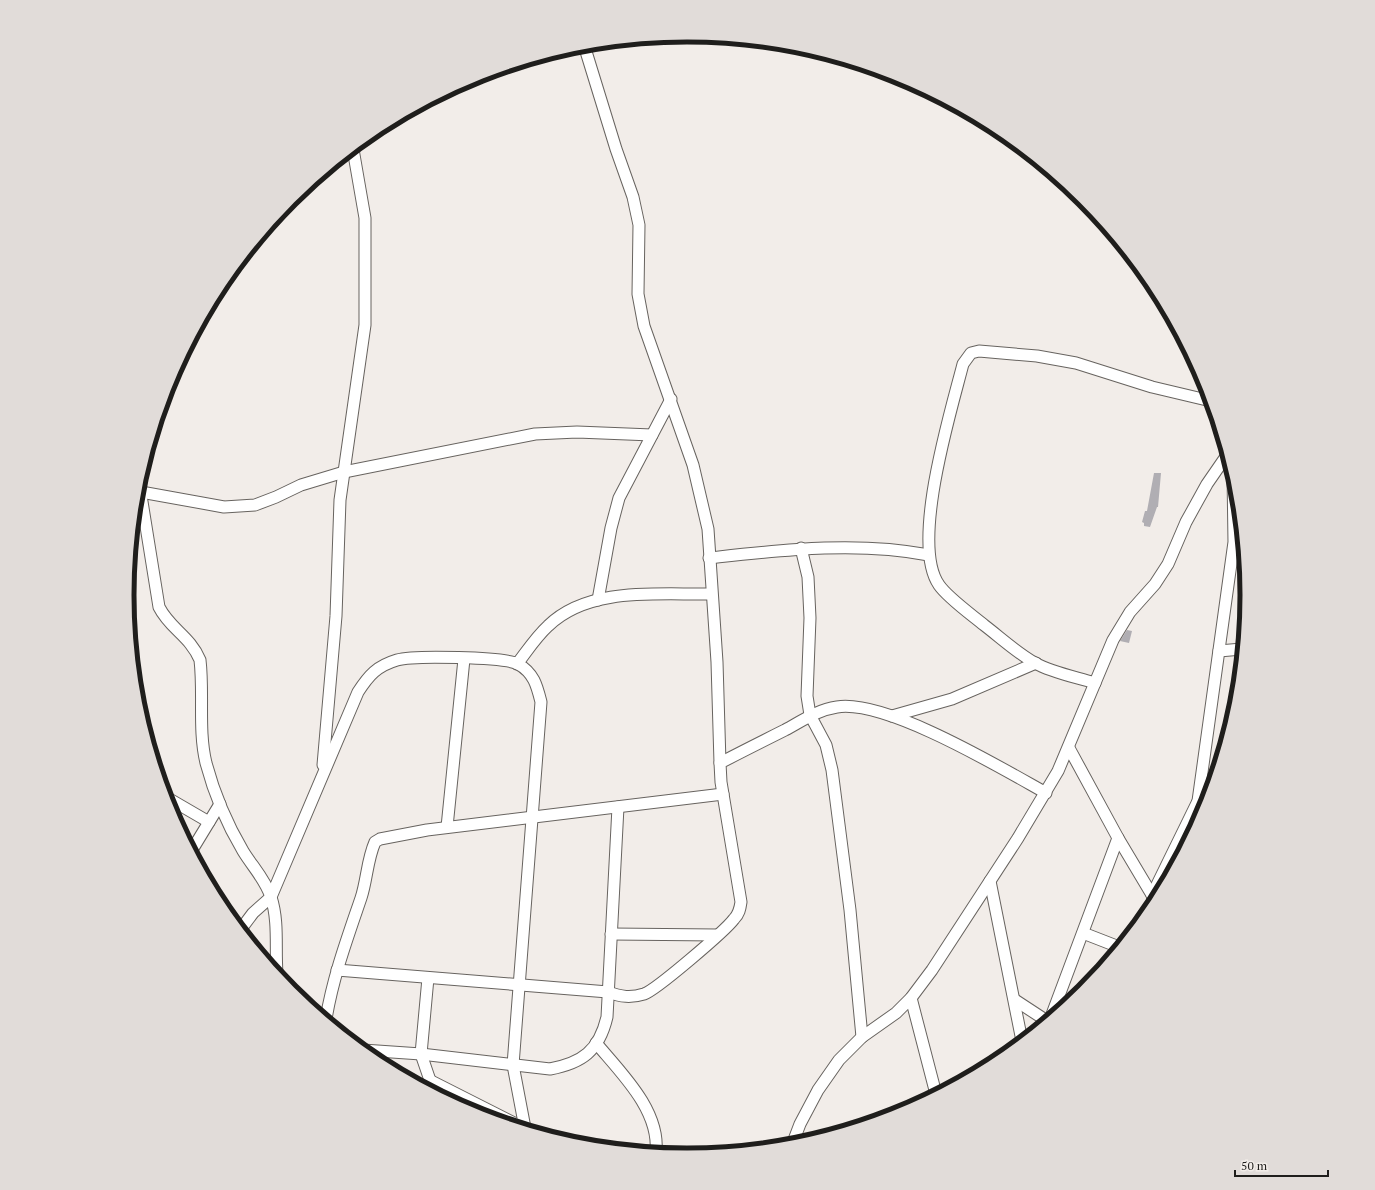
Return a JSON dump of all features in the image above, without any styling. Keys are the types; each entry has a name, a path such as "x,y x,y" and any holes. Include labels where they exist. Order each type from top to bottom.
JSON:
{"street":[{"path":"337,970 608,992 621,997 633,997 646,994 686,963 734,921 739,912 740,902 723,794 720,763 717,662 711,594 708,529 695,472 643,320 638,294 639,224 633,197 616,149 586,52"},
{"path":"322,774 336,616 340,500 365,325 365,218 353,155"},
{"path":"1096,683 1036,663 1015,649 939,585 931,570 929,555 932,498 938,463 963,364 971,353 979,351 1037,356 1076,363 1152,387 1204,399"},
{"path":"598,600 611,528 619,498 671,399"},
{"path":"145,489 224,507 255,505 301,485 344,472 536,434 577,432 652,435"},
{"path":"795,1137 800,1124 818,1090 839,1060 862,1037 896,1013 911,998 932,970 1046,793 1069,748 1113,640 1130,612 1155,584 1168,564 1186,522 1207,484 1224,460"},
{"path":"142,503 159,607 165,618 195,648 200,660 202,741 207,764 220,804 240,846 264,881 271,896 275,912 277,965"},
{"path":"1164,875 1198,801 1234,542 1233,508"},
{"path":"709,558 801,548 903,550 929,555"},
{"path":"801,548 808,577 809,591 810,625 807,696 810,715 826,745 832,770 850,910 862,1037"},
{"path":"517,664 548,626 565,613 598,600 624,596 667,593 711,594"},
{"path":"1219,651 1237,649"},
{"path":"448,827 464,659"},
{"path":"244,925 253,913 271,896 358,692 370,673 398,660 464,659 502,661 517,664 528,671 535,681 540,702 513,1065 524,1123"},
{"path":"892,716 952,699 1036,663"},
{"path":"720,763 810,715 838,706 848,706 892,716 930,732 981,757 1046,793"},
{"path":"1069,748 1151,896"},
{"path":"327,1014 337,970 352,918 361,899 375,842 380,839 448,827 723,794"},
{"path":"175,801 209,822"},
{"path":"195,845 220,804"},
{"path":"375,1052 421,1054 550,1069 570,1065 585,1056 596,1043 604,1029 607,1017 618,806"},
{"path":"1054,1009 1118,838"},
{"path":"990,881 1021,1036"},
{"path":"1083,933 1115,945"},
{"path":"611,934 717,936"},
{"path":"428,978 421,1054 433,1086"},
{"path":"911,998 935,1089"},
{"path":"1015,1000 1043,1018"},
{"path":"596,1043 634,1089 655,1130 656,1147"},
{"path":"437,1088 481,1108"}],"building":[{"path":"1154,473 1161,473 1158,507 1150,527 1144,526 1144,523 1142,522 1145,511 1147,511"},
{"path":"1127,630 1132,631 1129,643 1120,641"}]}
